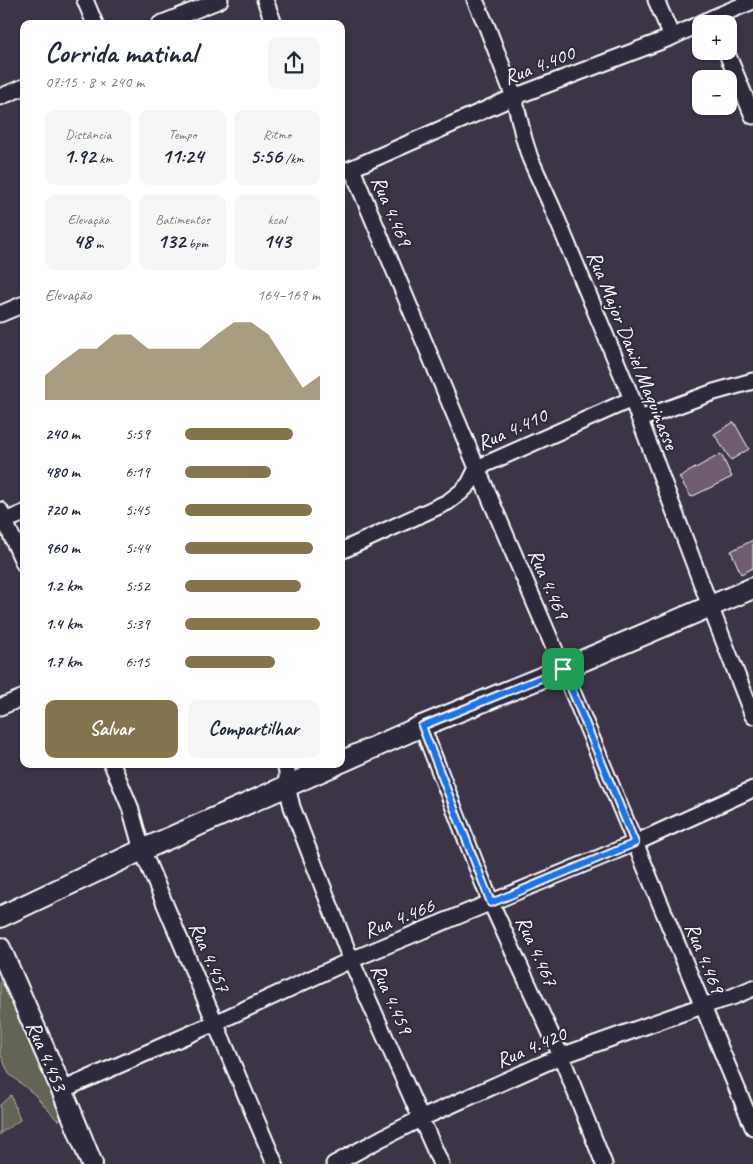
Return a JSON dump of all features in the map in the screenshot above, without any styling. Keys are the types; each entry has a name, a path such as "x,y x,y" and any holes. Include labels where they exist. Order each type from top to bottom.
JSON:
{"street":[{"path":"85,0 93,20"},
{"path":"170,20 220,0"},
{"path":"265,0 272,20"},
{"name":"Rua Major Daniel Maquinasse","path":"475,0 514,97 530,158 632,398 753,716"},
{"path":"656,0 672,37"},
{"name":"Rua 4.400","path":"725,15 753,1"},
{"name":"Rua 4.400","path":"346,171 514,97 692,29"},
{"path":"730,60 753,116"},
{"path":"0,97 20,88"},
{"name":"Rua 4.469","path":"346,171 563,669 753,1127"},
{"path":"0,314 20,306"},
{"path":"640,419 714,392 753,381"},
{"name":"Rua 4.410","path":"345,549 448,502 469,484 477,468 632,398"},
{"path":"20,514 2,518 20,556"},
{"path":"345,760 422,726 563,669 753,588"},
{"path":"0,707 20,699"},
{"name":"Rua 4.467","path":"422,726 491,903 561,1056 604,1164"},
{"name":"Rua 4.457","path":"114,768 130,807 142,850 275,1164"},
{"name":"Rua 4.459","path":"286,768 287,786 292,807 351,960 441,1164"},
{"path":"0,917 142,850 328,768"},
{"name":"Rua 4.466","path":"62,1090 215,1023 351,960 635,843 753,789"},
{"name":"Rua 4.453","path":"0,948 92,1164"},
{"name":"Rua 4.420","path":"334,1164 422,1118 561,1056 753,988"}],"green space":[{"path":"0,950 64,1114 58,1121 34,1094 9,1074 0,1053"},
{"path":"11,1095 20,1120 0,1135 0,1105"}],"building":[{"path":"734,422 749,449 731,460 714,434"},
{"path":"721,454 732,477 691,497 679,477"},
{"path":"753,540 753,568 741,574 731,551"}],"route":[{"path":"563,669 635,843 491,903 422,726 563,669"}]}
